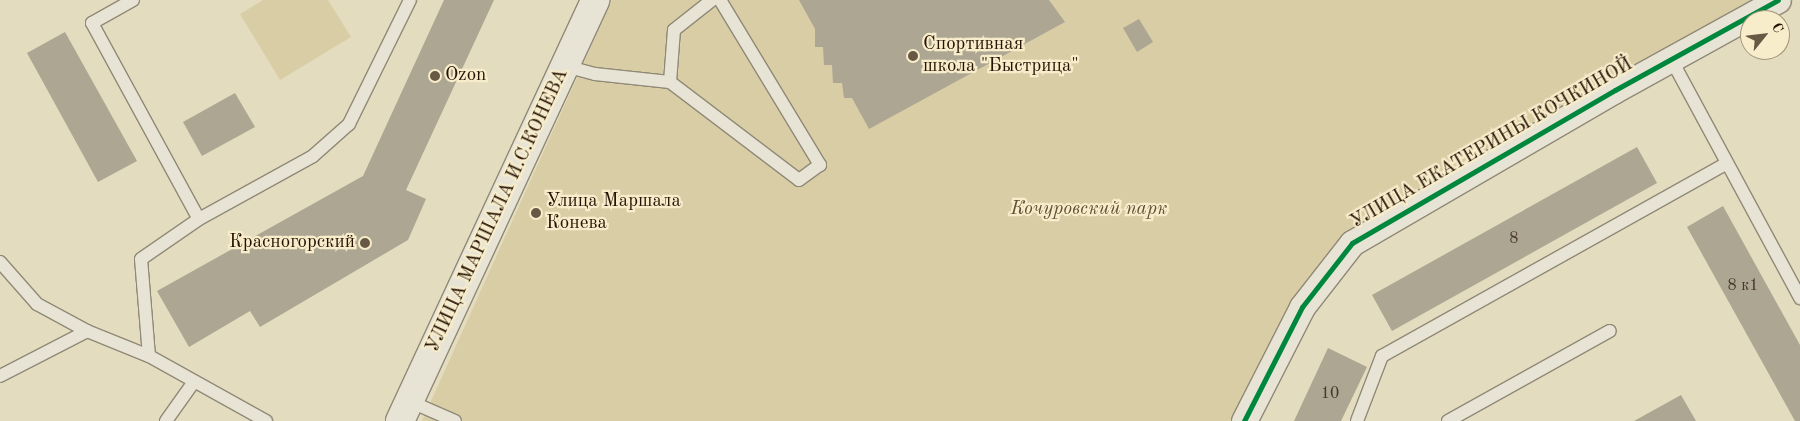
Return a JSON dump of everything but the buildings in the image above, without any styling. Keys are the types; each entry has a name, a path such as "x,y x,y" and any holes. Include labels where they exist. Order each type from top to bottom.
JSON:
{"main road":[{"name":"УЛИЦА МАРШАЛА И.С.КОНЕВА","path":"405,411 595,0"}],"street":[{"name":"УЛИЦА ЕКАТЕРИНЫ КОЧКИНОЙ","path":"1244,421 1302,307 1352,243 1671,59 1778,0"}],"lane":[{"path":"133,0 92,23 199,219"},
{"path":"149,356 141,259 199,219 313,156 349,124 410,0"},
{"path":"670,82 674,30 712,0"},
{"path":"565,66 595,74 670,82 799,180 820,165 720,0"},
{"path":"1671,59 1800,298"},
{"path":"1357,421 1382,356 1726,164"},
{"path":"0,262 37,304 87,331 149,356 193,383 266,421"},
{"path":"0,376 87,331"},
{"path":"1448,421 1610,331"},
{"path":"166,421 193,383"},
{"path":"405,411 455,421"}],"green space":[{"path":"263,0 328,0 351,37 280,80 240,14"},
{"name":"Кочуровский парк","path":"612,0 1755,0 1346,232 1299,295 1233,421 422,421"}],"cycle path":[{"path":"1244,421 1302,307 1352,243 1615,90 1778,0"}],"place":[{"name":"Спортивная школа \"Быстрица\"","path":"913,56"},
{"name":"Ozon","path":"435,76"},
{"name":"Улица Маршала Конева","path":"536,213"},
{"name":"Красногорский","path":"365,243"}]}
